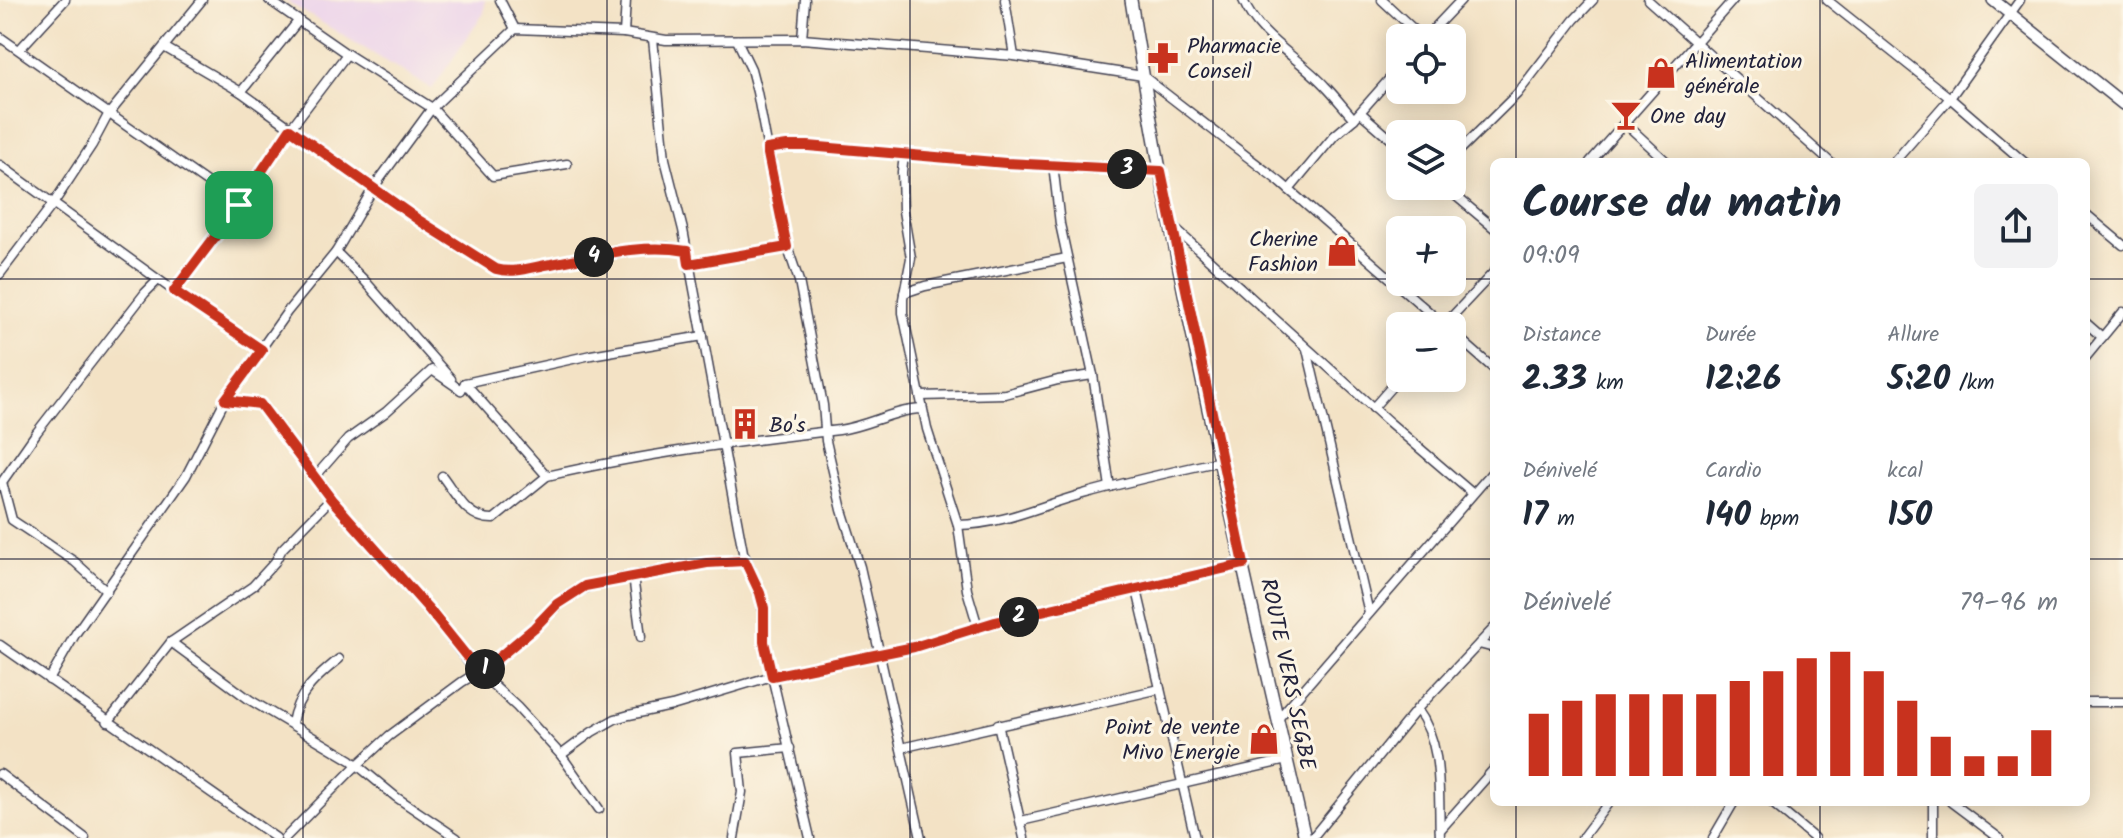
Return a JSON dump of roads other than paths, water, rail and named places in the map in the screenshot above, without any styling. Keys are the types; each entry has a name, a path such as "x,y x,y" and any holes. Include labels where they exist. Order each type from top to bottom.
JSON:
{"main road":[{"name":"ROUTE VERS SEGBE","path":"1131,0 1172,226 1305,838"},
{"path":"1993,0 2123,104"}],"street":[{"path":"20,49 65,0"},
{"path":"0,274 53,204 108,115 202,0"},
{"path":"269,0 432,108 493,176 567,164"},
{"path":"500,0 515,29"},
{"path":"624,33 626,0"},
{"path":"802,39 805,0"},
{"path":"1005,0 1014,56"},
{"path":"1243,0 1251,18 1261,30 1358,116 1386,137"},
{"path":"1382,0 1409,24"},
{"path":"1438,24 1461,0"},
{"path":"1466,144 1517,94 1593,0"},
{"path":"1648,0 1825,158"},
{"path":"1594,158 1733,0"},
{"path":"1827,0 2019,158"},
{"path":"1898,158 1950,98 2020,0"},
{"path":"241,92 299,20"},
{"path":"49,680 128,555 186,476 225,400 287,312 336,252 374,187 432,108 515,29 624,33 653,39 802,39 1014,56 1143,76 1289,190 1428,312"},
{"path":"0,37 239,205"},
{"path":"653,39 665,159 687,251 745,561 764,608 764,642 810,838"},
{"path":"737,40 754,80 787,247 799,281 823,405 824,430 842,510 860,567 921,838"},
{"path":"164,47 241,92 420,221 496,269 533,269 640,249 667,247 687,251"},
{"path":"174,291 347,54"},
{"path":"1289,190 1334,136 1358,116 1386,83"},
{"path":"1626,124 1663,158"},
{"path":"767,149 808,146 1161,171"},
{"path":"904,155 903,211 911,258 903,313 922,409 958,525 967,590 978,627"},
{"path":"1053,164 1067,258 1093,375 1110,487"},
{"path":"0,165 158,280 262,350"},
{"path":"1461,200 1490,225"},
{"path":"2090,217 2123,245"},
{"path":"1172,226 1472,493"},
{"path":"689,264 787,247"},
{"path":"336,252 547,476"},
{"path":"904,293 925,286 1067,258"},
{"path":"1457,312 1490,277"},
{"path":"107,591 75,562 12,520 4,506 2,482 37,432 158,280"},
{"path":"2090,352 2123,312"},
{"path":"2090,326 2102,337"},
{"path":"314,478 348,439 386,412 432,370 463,386 591,355 703,336"},
{"path":"1466,344 1490,365"},
{"path":"1307,348 1369,613"},
{"path":"920,396 1005,394 1058,380 1093,375"},
{"path":"1373,408 1387,392"},
{"path":"225,400 260,404 331,499 427,607 480,673 517,707 561,755 599,809"},
{"path":"442,476 466,509 476,517 494,519 547,476 723,445 846,428 901,411 922,409"},
{"path":"958,525 973,525 1035,510 1110,487 1221,461"},
{"path":"1277,720 1490,474"},
{"path":"108,722 171,642 253,586 275,562 282,549 331,499"},
{"path":"285,838 357,765 462,682 480,673 567,596 597,583 707,563 745,561"},
{"path":"561,755 615,719 690,701 772,676 914,647 978,627 1244,564"},
{"path":"633,576 641,637"},
{"path":"1137,590 1195,838"},
{"path":"1312,838 1417,709 1490,632"},
{"path":"171,642 250,700 357,765 396,797 457,838"},
{"path":"1479,644 1490,647"},
{"path":"0,645 276,838"},
{"path":"292,723 294,709 304,692 339,659"},
{"path":"901,748 1160,689"},
{"path":"2090,702 2123,702"},
{"path":"1417,709 1431,732 1436,751 1440,834"},
{"path":"998,724 1024,838"},
{"path":"734,838 742,792 738,753 790,748"},
{"path":"1021,821 1287,760"},
{"path":"0,774 85,838"},
{"path":"1440,834 1490,774"},
{"path":"1582,838 1606,806"},
{"path":"1713,838 1732,806"},
{"path":"1776,806 1814,838"},
{"path":"1933,806 1933,838"},
{"path":"1956,806 1999,838"}],"place":[{"name":"Pharmacie Conseil","path":"1163,58"},
{"name":"Alimentation générale","path":"1661,73"},
{"name":"One day","path":"1626,115"},
{"name":"Cherine Fashion","path":"1342,251"},
{"name":"Bo's","path":"745,424"},
{"name":"Point de vente Mivo Energie","path":"1264,739"}]}
